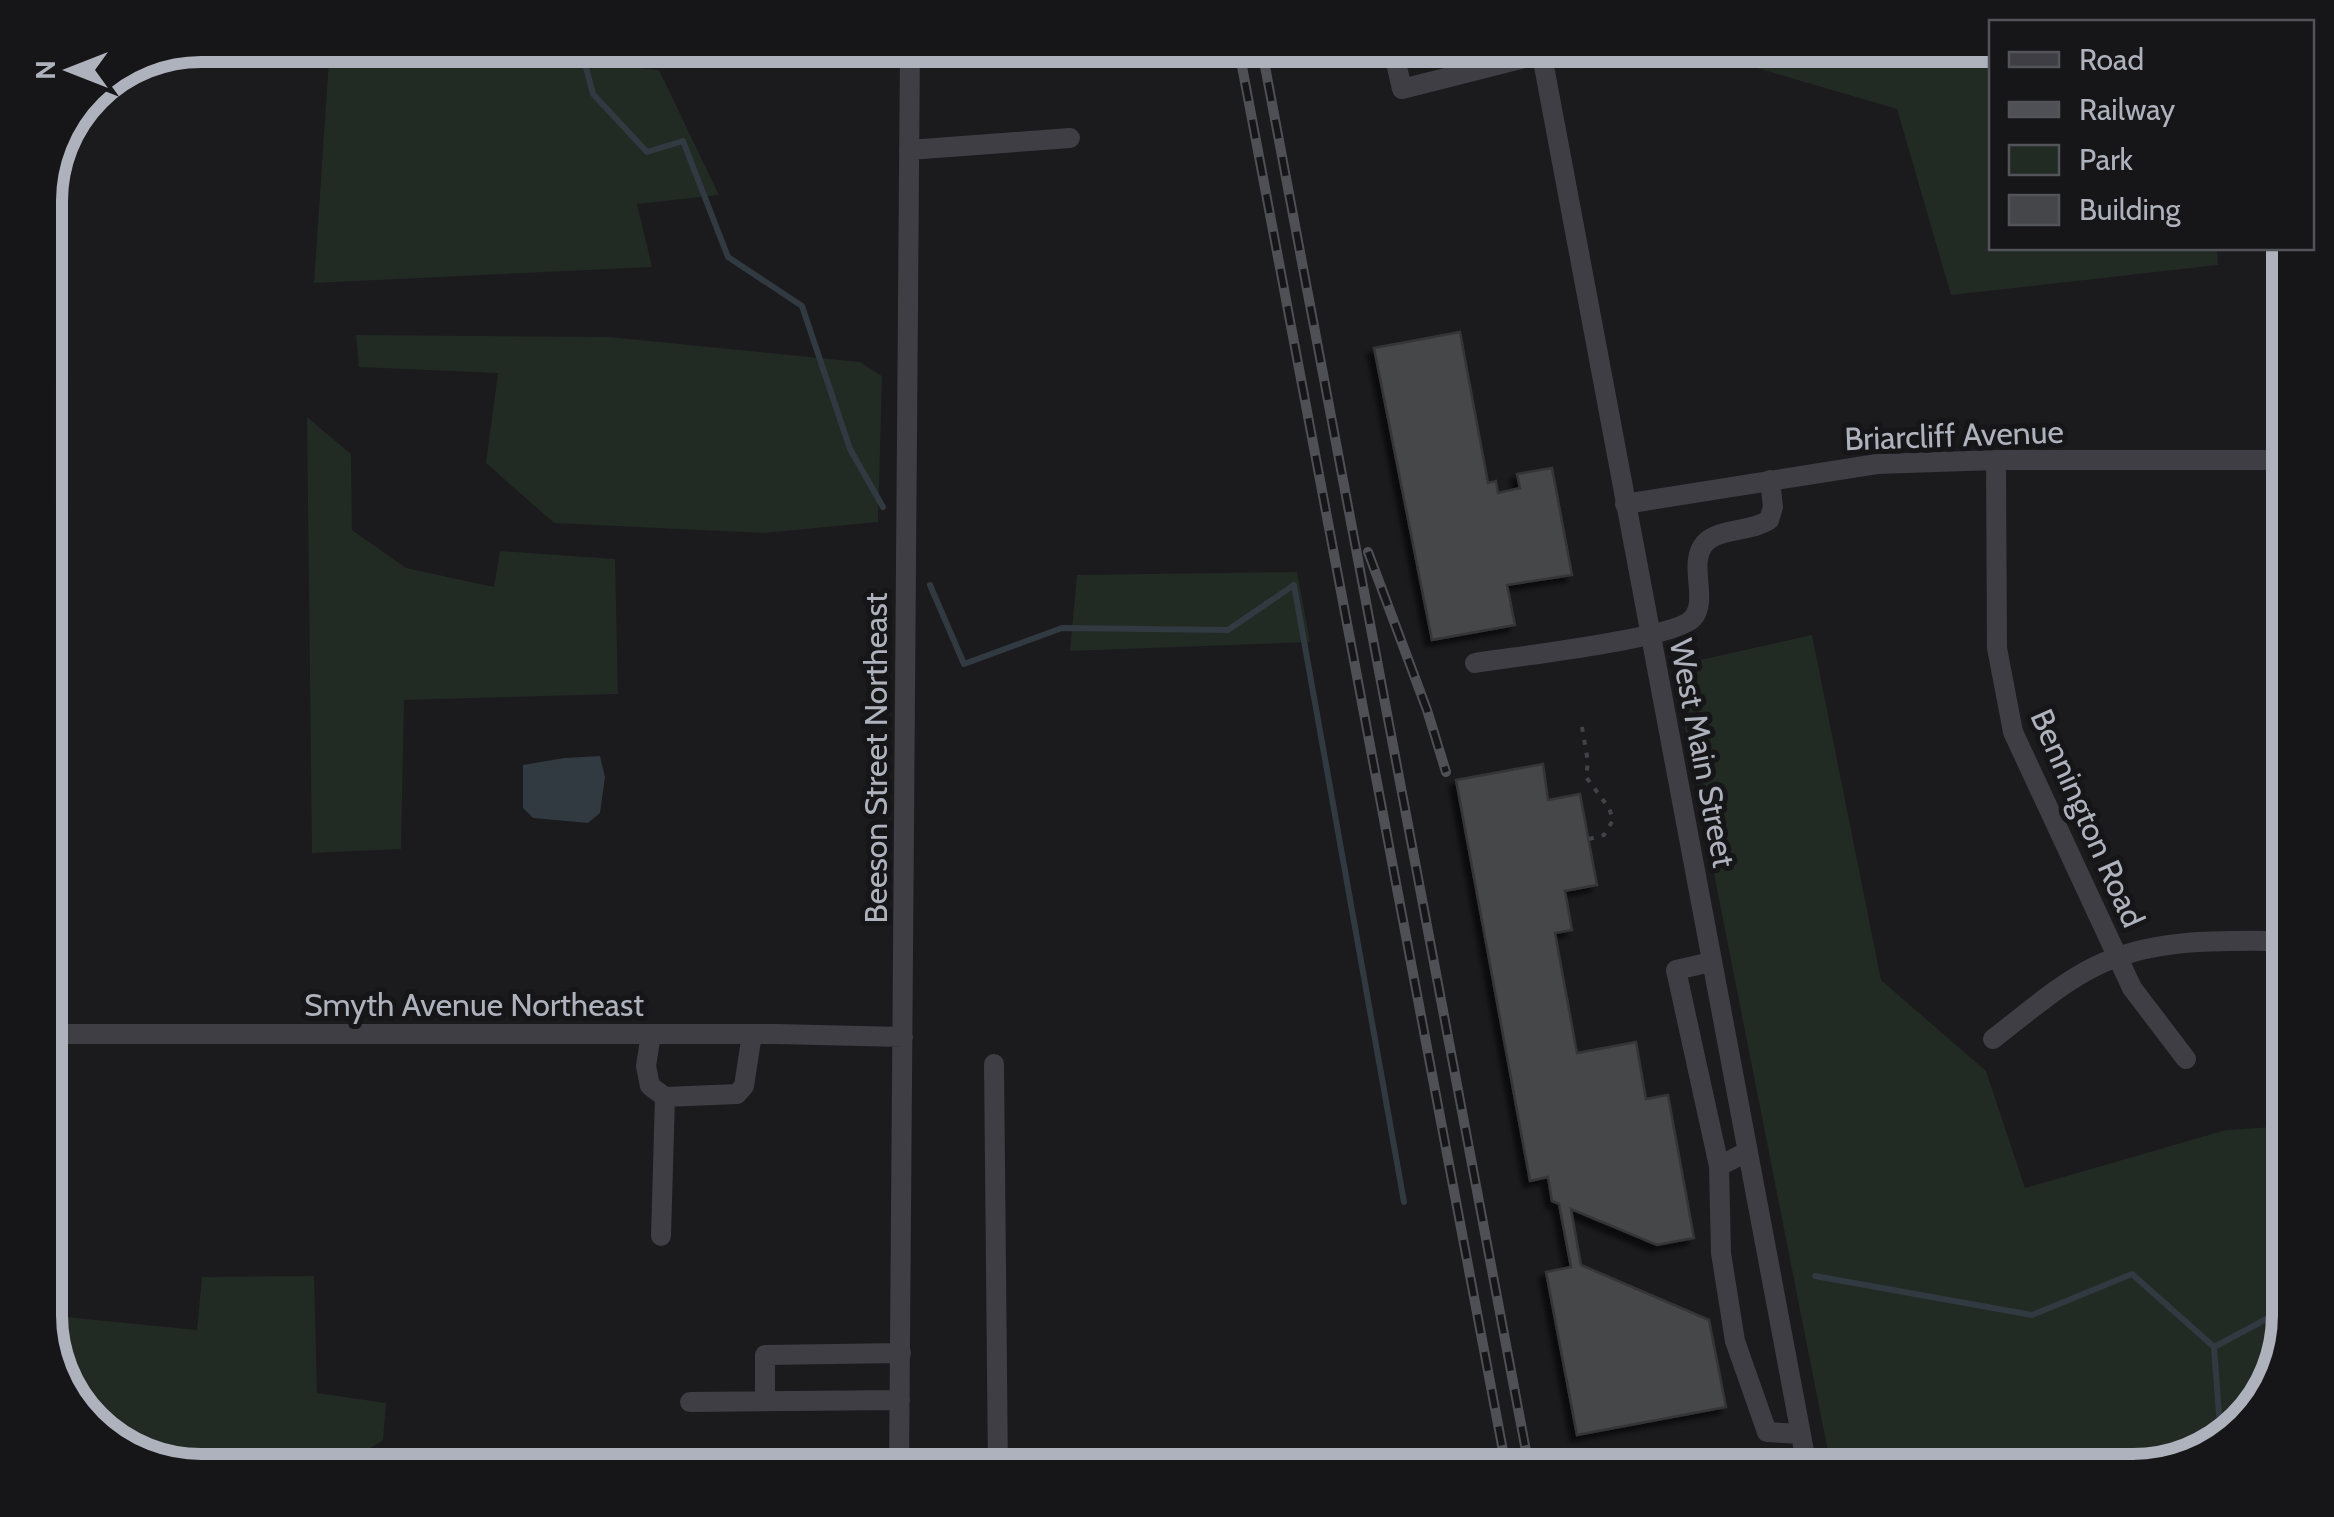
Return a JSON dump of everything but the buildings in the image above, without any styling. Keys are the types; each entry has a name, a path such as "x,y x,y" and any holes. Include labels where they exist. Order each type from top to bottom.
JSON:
{"street":[{"name":"Beeson Street Northeast","path":"900,1454 910,63"},
{"path":"1396,63 1402,89 1494,63"},
{"name":"West Main Street","path":"1542,63 1805,1454"},
{"path":"909,150 1070,138"},
{"name":"Bennington Road","path":"1996,460 1996,620 2006,709 2036,786 2117,958 2148,1012 2186,1060"},
{"name":"Briarcliff Avenue","path":"1625,504 1876,464 2272,460"},
{"path":"1475,663 1650,635 1683,625 1693,618 1697,608 1698,564 1703,545 1715,536 1757,528 1769,520 1773,506 1770,480"},
{"path":"1993,1039 2073,979 2117,958 2180,944 2272,941"},
{"path":"1711,962 1676,970 1719,1166 1721,1253 1735,1341 1767,1432 1801,1434"},
{"name":"Smyth Avenue Northeast","path":"63,1034 903,1036"},
{"path":"651,1034 646,1066 650,1086 665,1097 737,1094 744,1086 752,1034"},
{"path":"994,1064 998,1454"},
{"path":"661,1236 665,1097"},
{"path":"1719,1166 1747,1152"},
{"path":"765,1402 765,1355 901,1353"},
{"path":"690,1402 900,1400"}],"path":[{"path":"1582,727 1588,758 1586,778 1609,808 1612,820 1607,832 1588,839"}],"green space":[{"path":"329,63 601,63 659,70 719,195 637,204 652,267 314,283"},
{"path":"1989,63 1989,250 2217,250 2218,265 1951,295 1897,109 1743,64"},
{"path":"356,335 609,337 860,362 882,376 878,522 764,533 554,523 486,463 498,373 359,367"},
{"path":"307,417 351,454 352,530 406,568 494,587 500,551 615,559 618,694 404,700 401,849 312,853"},
{"path":"1297,572 1310,642 1070,651 1077,575"},
{"path":"1812,635 1881,980 1986,1071 2025,1188 2226,1130 2272,1127 2272,1315 2267,1351 2248,1393 2217,1426 2186,1444 2150,1453 1828,1454 1673,666"},
{"path":"314,1276 317,1393 386,1403 383,1440 362,1454 184,1453 140,1440 103,1414 73,1369 63,1317 197,1330 202,1277"}],"shaded area":[{"path":"600,756 605,777 600,813 588,823 533,818 523,808 523,765"}],"waterway":[{"path":"585,63 593,94 647,152 683,141 728,257 802,306 850,449 883,507"},
{"path":"930,585 964,664 1062,628 1228,630 1294,585 1404,1202"},
{"path":"1815,1276 2032,1315 2132,1274 2214,1347 2220,1424"},
{"path":"2214,1347 2272,1316"}],"railway":[{"path":"1241,63 1504,1454"},
{"path":"1264,63 1527,1454"},
{"path":"1368,552 1446,772"}]}
